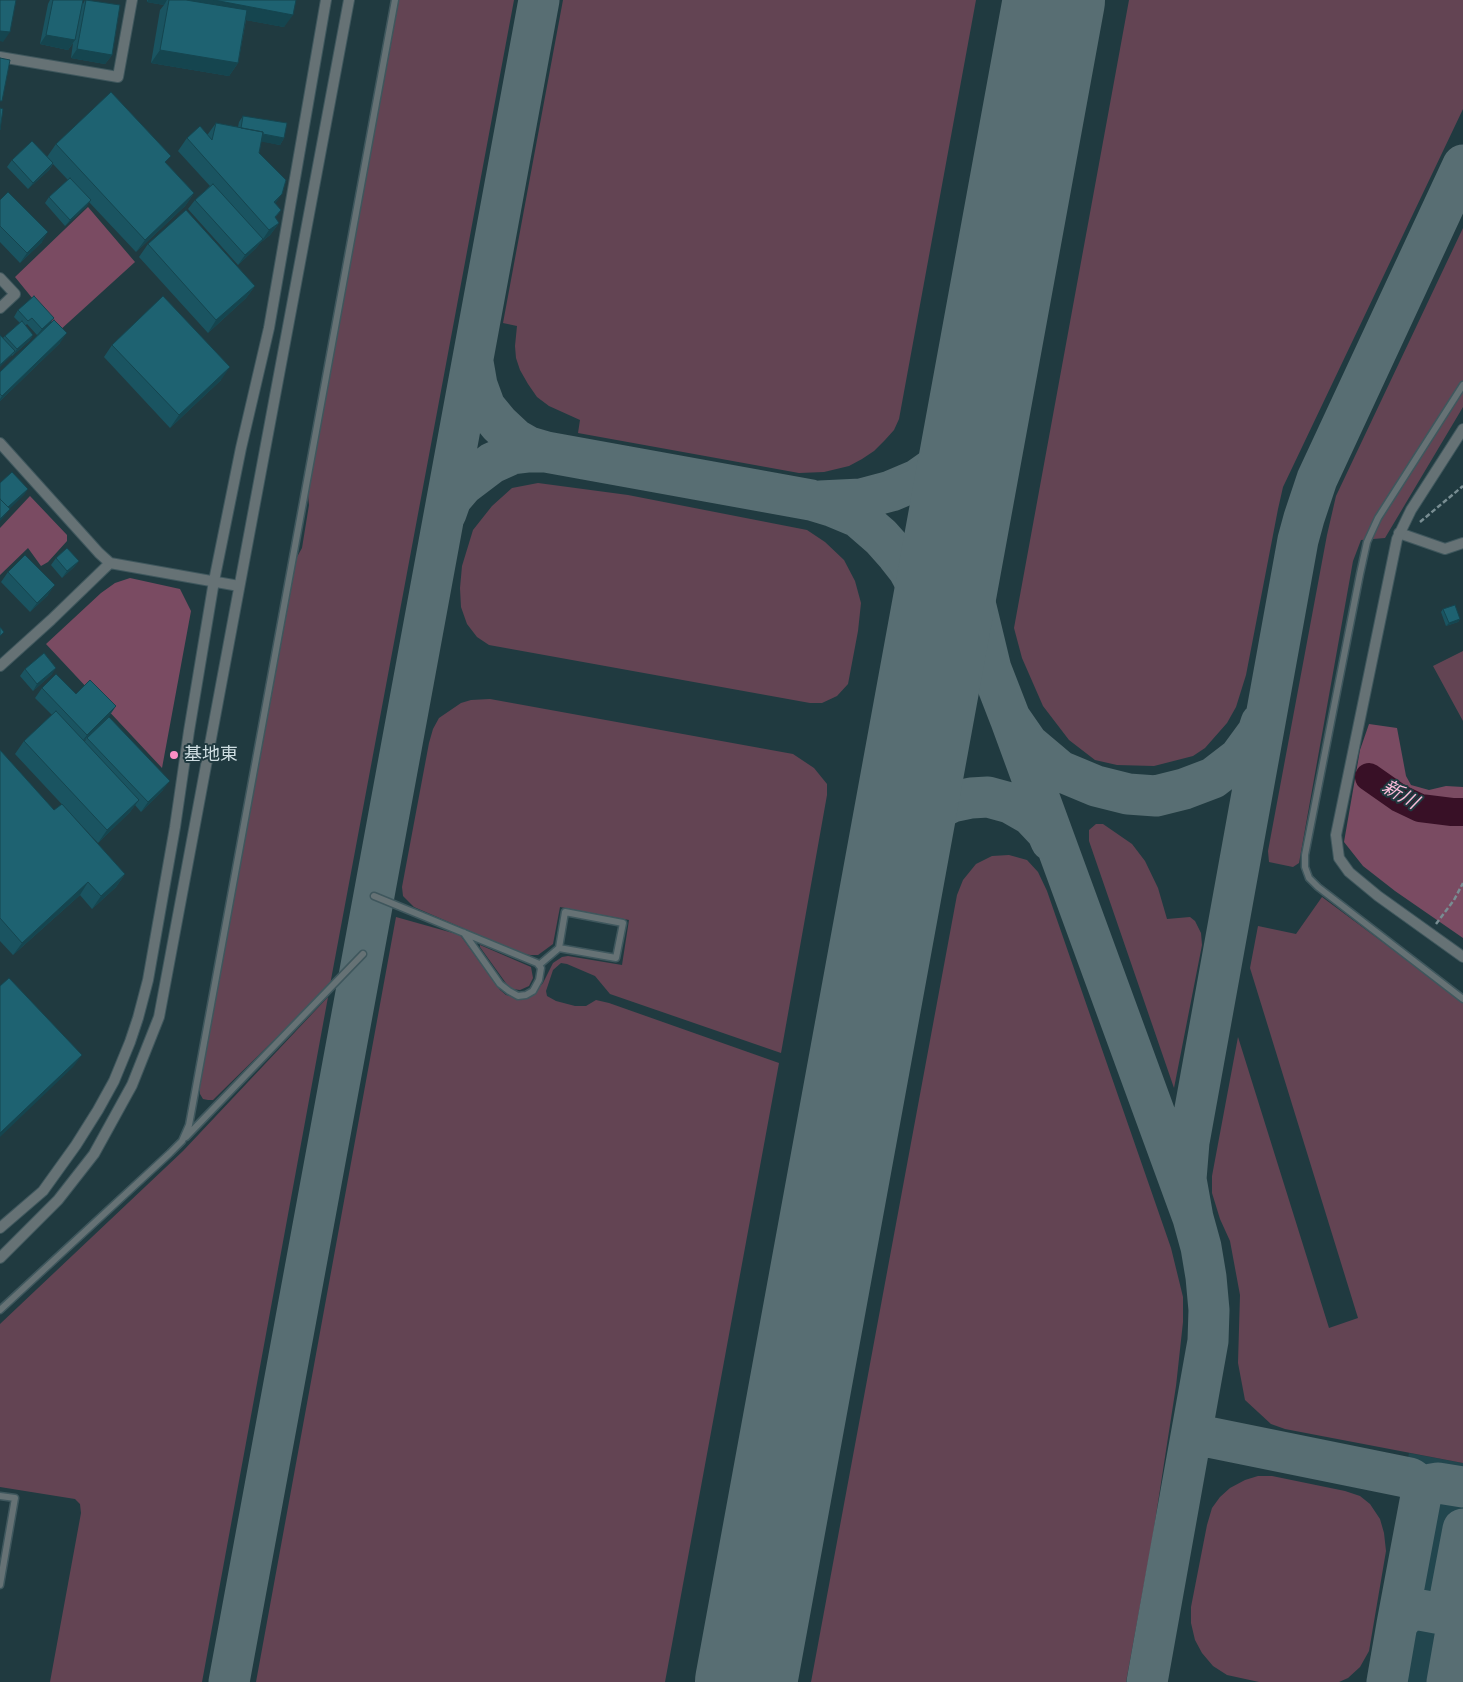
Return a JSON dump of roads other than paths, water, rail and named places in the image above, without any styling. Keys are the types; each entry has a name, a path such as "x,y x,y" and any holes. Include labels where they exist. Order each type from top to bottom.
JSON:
{"street":[{"path":"0,57 118,77 132,0"},
{"path":"0,1228 43,1191 98,1110 130,1042 148,980 175,827 214,581 240,448 269,328 326,0"},
{"path":"0,1258 58,1200 94,1154 132,1085 159,1017 349,0"},
{"path":"0,278 15,294 0,308"},
{"path":"1463,429 1411,510 1399,533 1393,554 1336,836 1339,858 1349,872 1378,896 1463,957"},
{"path":"0,443 110,563 239,586"},
{"path":"1399,533 1444,549 1463,543"},
{"path":"0,666 110,563"}],"lane":[{"path":"182,1141 190,1125 194,1104 395,0"},
{"path":"1463,385 1378,518 1367,542 1305,855 1305,867 1309,878 1318,887 1463,999"},
{"path":"374,896 539,965"},
{"path":"539,965 559,948 565,912 622,923 616,958 559,948"},
{"path":"464,933 500,984 509,992 518,996 526,995 533,991 539,980 541,968 539,965"},
{"path":"0,1310 182,1141 363,954"},
{"path":"0,1496 15,1498 0,1585"}],"waterway":[{"name":"新川","path":"1369,777 1399,798 1420,808 1463,812"}],"place":[{"name":"基地東","path":"174,755"}]}
